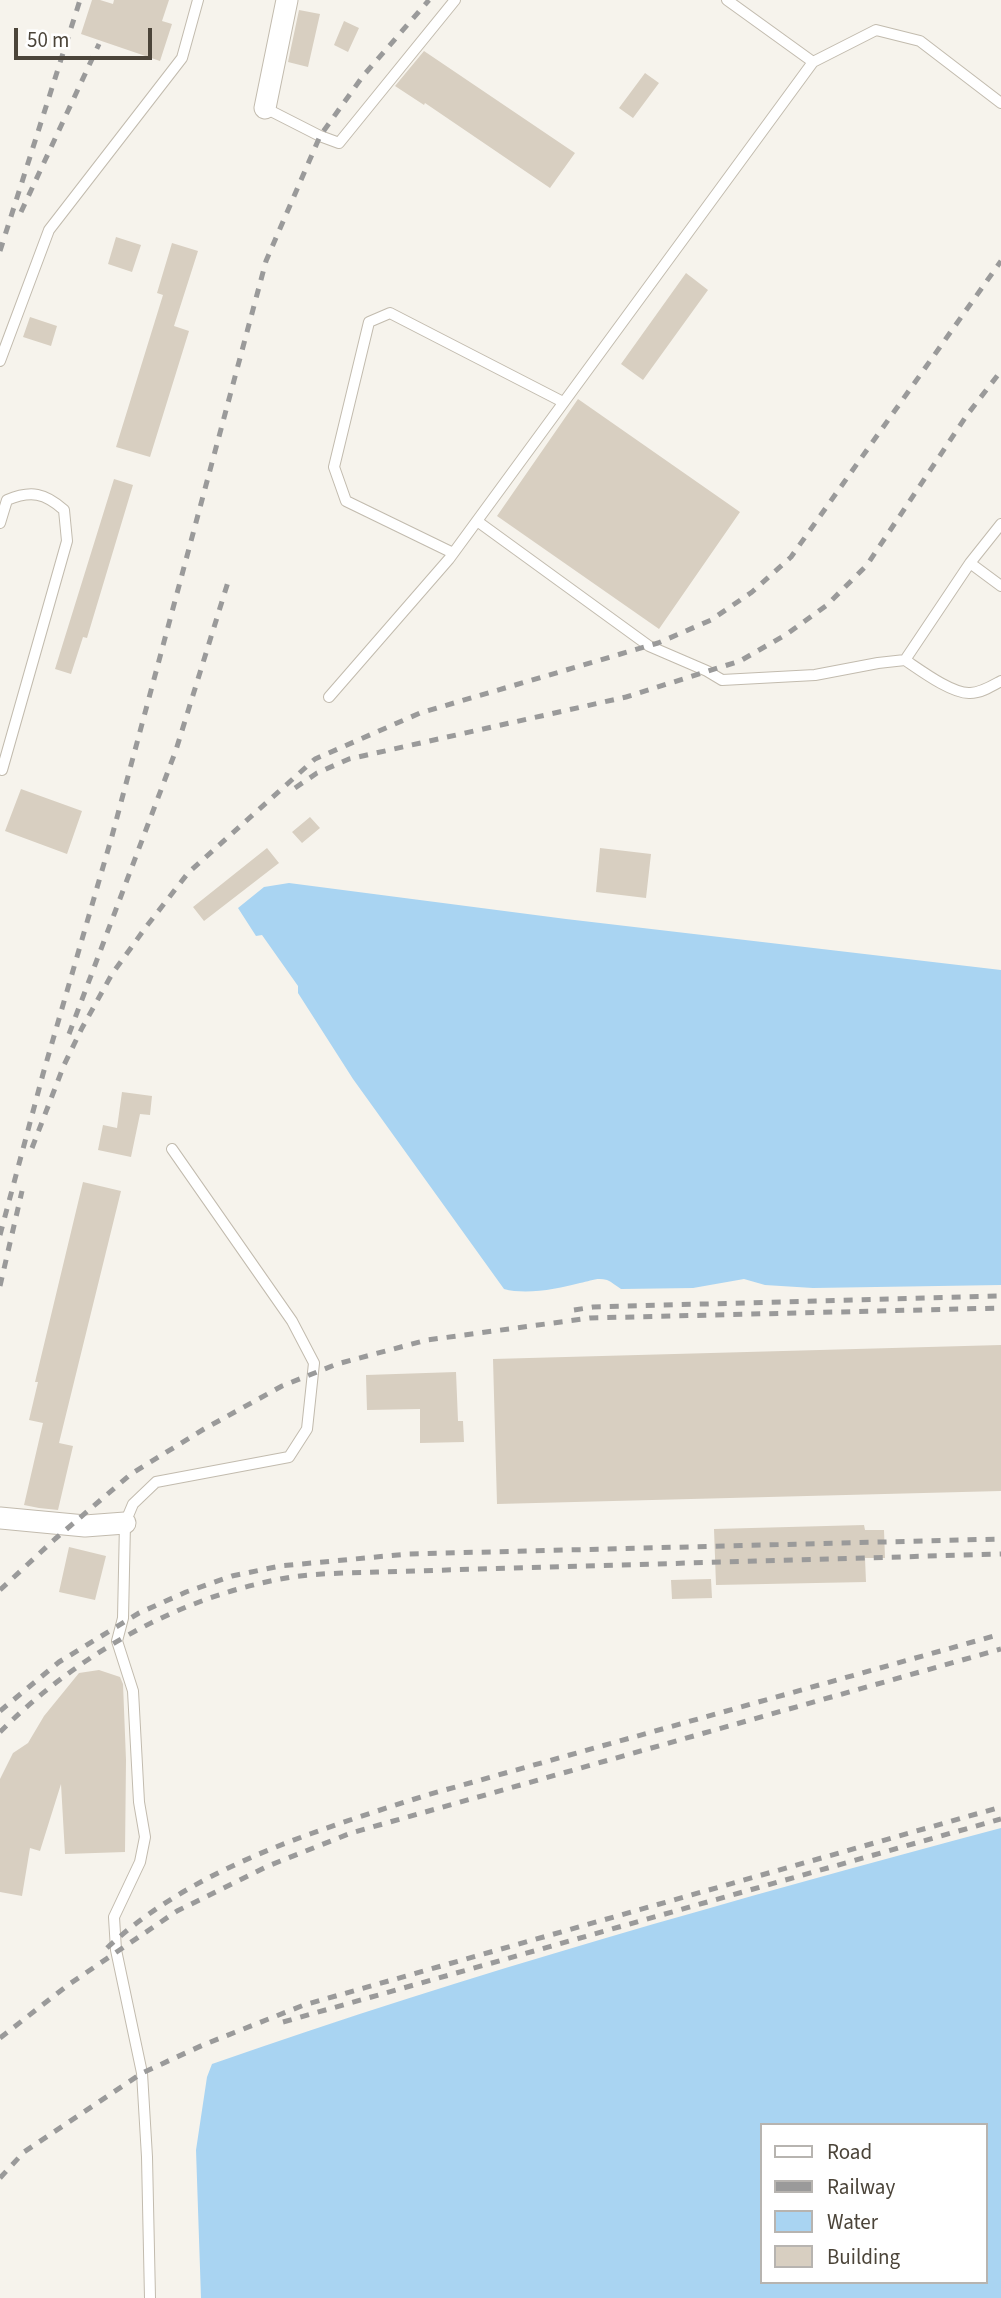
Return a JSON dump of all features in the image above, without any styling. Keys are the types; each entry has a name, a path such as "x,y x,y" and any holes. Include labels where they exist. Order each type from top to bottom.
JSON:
{"street":[{"path":"265,108 287,0"},
{"path":"0,1518 85,1527 125,1523"}],"lane":[{"path":"0,361 49,230 182,58 198,0"},
{"path":"265,108 339,143 455,0"},
{"path":"727,0 813,61"},
{"path":"329,697 453,553 813,61 876,30 920,40 1001,103"},
{"path":"453,553 346,501 334,467 369,322 390,313 563,402"},
{"path":"0,523 7,500 24,493 51,499 65,510 67,541 2,770"},
{"path":"477,521 649,646 722,680 814,675 905,660 950,687 968,694 990,688 1001,681"},
{"path":"905,660 970,564 1001,524"},
{"path":"970,564 1001,586"},
{"path":"150,2298 142,2073 116,1950 114,1917 140,1862 145,1837 139,1802 133,1691 117,1641 123,1618 125,1523 133,1504 156,1482 289,1457 307,1429 314,1363 292,1321 172,1149"}],"water":[{"path":"289,883 566,919 1001,970 1001,1285 813,1288 765,1285 744,1279 693,1288 621,1289 600,1279 542,1290 504,1289 353,1079 298,993 298,986 262,935 256,936 238,908 264,887"},
{"path":"1001,1828 1001,2298 201,2298 196,2150 207,2077 212,2064 407,1999 703,1910"}],"building":[{"path":"92,0 113,4 114,0 169,0 162,21 172,24 160,61 81,34"},
{"path":"299,10 320,14 308,67 288,62"},
{"path":"344,21 359,28 348,52 334,45"},
{"path":"424,51 575,153 550,188 425,103 424,105 395,86"},
{"path":"645,73 659,83 633,118 619,108"},
{"path":"116,237 141,245 132,272 108,264"},
{"path":"172,243 198,251 174,326 189,331 150,457 116,447 163,295 157,293"},
{"path":"686,273 708,290 643,380 621,364"},
{"path":"30,317 57,326 51,346 23,337"},
{"path":"578,399 740,512 659,629 497,516"},
{"path":"114,479 133,485 87,638 83,637 71,674 55,669"},
{"path":"21,789 82,811 67,854 5,831"},
{"path":"310,817 320,828 302,843 292,832"},
{"path":"267,848 279,863 204,921 193,907"},
{"path":"600,848 651,854 646,898 596,892"},
{"path":"122,1092 152,1096 150,1115 140,1114 131,1157 98,1150 103,1125 117,1128"},
{"path":"83,1182 121,1191 59,1443 73,1446 58,1510 39,1508 24,1505 43,1423 29,1420 38,1382 35,1382"},
{"path":"1001,1345 1001,1491 497,1504 493,1359"},
{"path":"456,1372 458,1421 463,1421 464,1442 420,1443 420,1409 367,1410 366,1375"},
{"path":"864,1525 865,1530 884,1530 885,1558 865,1558 866,1582 716,1585 714,1529"},
{"path":"69,1547 106,1556 95,1600 59,1592"},
{"path":"711,1579 712,1598 672,1599 671,1580"},
{"path":"99,1670 120,1677 123,1684 125,1852 65,1854 61,1784 40,1851 30,1848 22,1896 0,1892 0,1779 13,1753 28,1743 44,1716 79,1673"}],"railway":[{"path":"0,251 80,0"},
{"path":"0,1235 43,1074 112,836 266,261 320,136 363,76 429,0"},
{"path":"21,212 99,44"},
{"path":"32,1148 64,1065 112,974 188,873 315,759 420,713 658,643 711,620 752,592 791,557 1001,261"},
{"path":"295,788 317,773 349,759 626,697 740,661 787,634 827,605 867,565 967,415 1001,371"},
{"path":"69,1034 176,750 228,582"},
{"path":"0,1286 22,1191"},
{"path":"574,1310 593,1307 1001,1296"},
{"path":"0,1590 131,1474 204,1429 282,1386 337,1364 427,1340 590,1318 1001,1308"},
{"path":"0,1711 59,1662 139,1613 186,1592 232,1576 280,1566 408,1554 1001,1539"},
{"path":"0,1732 63,1677 134,1632 171,1613 211,1598 292,1577 345,1573 1001,1554"},
{"path":"107,1948 178,1895 217,1873 299,1838 427,1795 1001,1634"},
{"path":"0,2038 68,1985 177,1911 268,1866 351,1833 1001,1649"},
{"path":"0,2178 24,2152 142,2073 203,2045 304,2005 1001,1807"},
{"path":"283,2022 1001,1819"}]}
